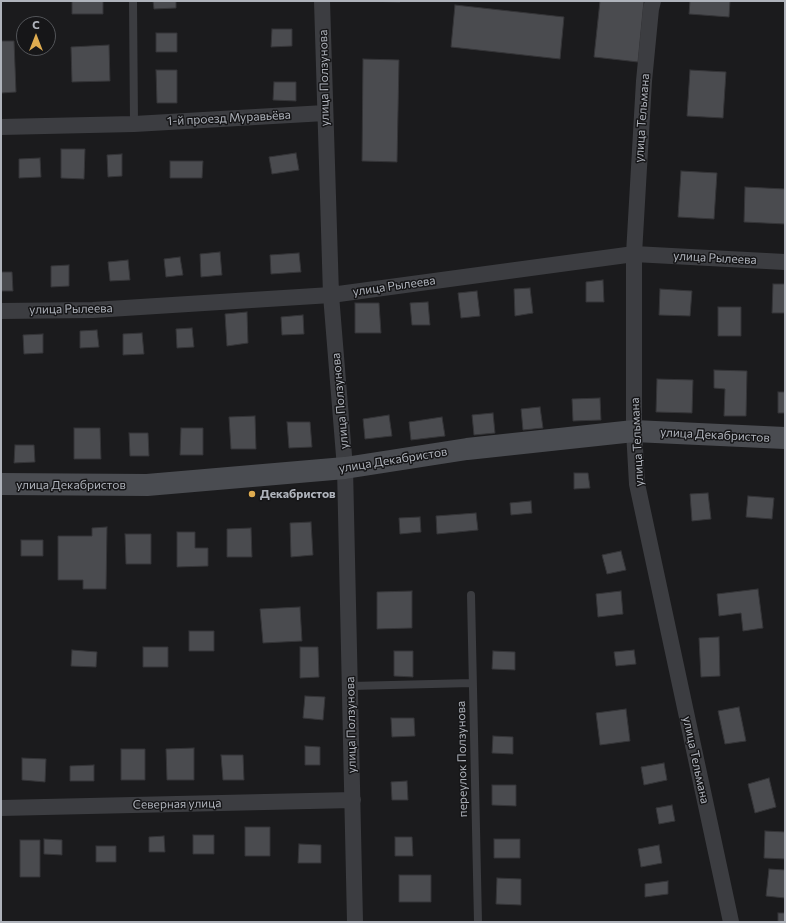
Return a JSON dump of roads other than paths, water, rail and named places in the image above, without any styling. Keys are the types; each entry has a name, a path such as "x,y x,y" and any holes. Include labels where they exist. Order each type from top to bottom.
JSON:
{"street":[{"name":"улица Ползунова","path":"322,1 331,295 345,468 355,922"},
{"name":"улица Тельмана","path":"653,1 644,81 634,254 634,432 637,484 731,922"},
{"name":"1-й проезд Муравьёва","path":"1,127 134,124 325,113"},
{"name":"улица Рылеева","path":"1,311 93,310 331,295 634,254 785,262"},
{"name":"улица Декабристов","path":"1,484 147,485 345,468 467,448 634,432 785,438"},
{"name":"Северная улица","path":"1,808 353,800"}],"lane":[{"path":"132,1 134,124"},
{"name":"переулок Ползунова","path":"471,596 478,922"},
{"path":"351,686 472,683"}],"place":[{"name":"Декабристов","path":"252,494"}]}
